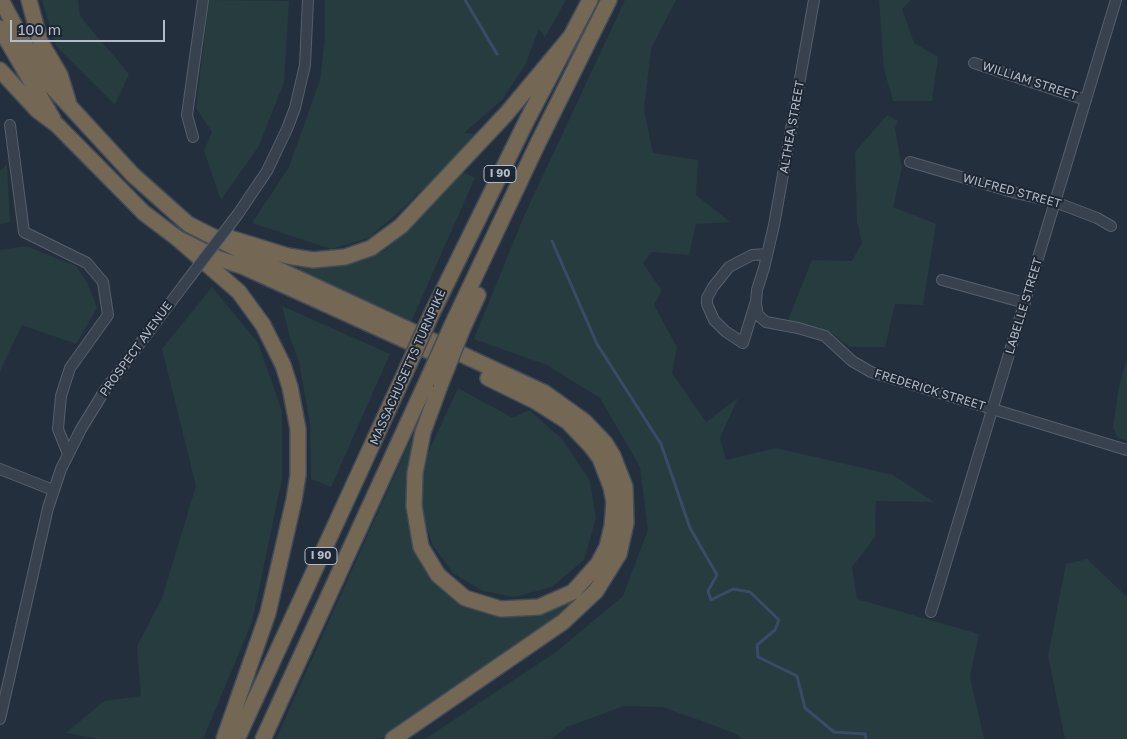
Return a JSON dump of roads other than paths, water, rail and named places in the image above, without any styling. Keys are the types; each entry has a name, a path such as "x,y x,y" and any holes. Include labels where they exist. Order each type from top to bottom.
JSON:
{"highway":[{"path":"1,0 38,67 70,107 133,175 188,224 277,269 544,393 571,411 595,432 605,443 618,466 626,499 624,533 615,563 596,591 563,622 393,739"},
{"path":"29,0 40,41 60,75 70,107"},
{"name":"MASSACHUSETTS TURNPIKE","path":"237,739 432,313 527,120 590,0"},
{"name":"MASSACHUSETTS TURNPIKE","path":"263,739 433,383 561,96 609,0"},
{"path":"0,28 57,125"},
{"path":"188,224 274,253 301,259 336,259 372,248 401,226 507,113 572,35"},
{"path":"0,70 37,110 57,125 144,213 177,238 239,292 263,325 283,366 295,407 298,429 298,475 276,584 251,665 224,739"},
{"path":"177,238 217,258 244,267 498,382 552,410 580,433 590,445 606,472 611,487 614,514 610,538 598,564 582,584 563,598 526,609 488,607 455,591 438,574 426,556 415,520 414,473 433,383"}],"street":[{"path":"193,137 186,115 203,0"},
{"name":"PROSPECT AVENUE","path":"0,719 29,585 53,490 68,454 105,390 238,214 278,150 294,108 306,58 308,0"},
{"name":"ALTHEA STREET","path":"767,254 752,256 729,267 707,298 707,304 714,320 725,331 743,343 756,301 767,254 814,0"},
{"name":"LABELLE STREET","path":"931,612 1116,0"},
{"name":"WILLIAM STREET","path":"974,63 1086,100"},
{"path":"10,125 24,232 87,263 103,282 108,315 70,368 61,396 58,429 68,454"},
{"name":"WILFRED STREET","path":"910,162 1016,193 1055,202 1097,218 1111,226"},
{"path":"942,280 1025,303"},
{"name":"FREDERICK STREET","path":"756,301 757,313 762,320 825,336 864,369 992,410 1127,450"},
{"path":"0,469 53,490"}],"waterway":[{"path":"465,0 497,54"},
{"path":"552,241 597,344 661,444 690,528 717,575 708,591 711,600 733,589 750,592 779,620 775,630 757,645 758,657 797,676 805,708 834,732 865,734 866,739"}]}
